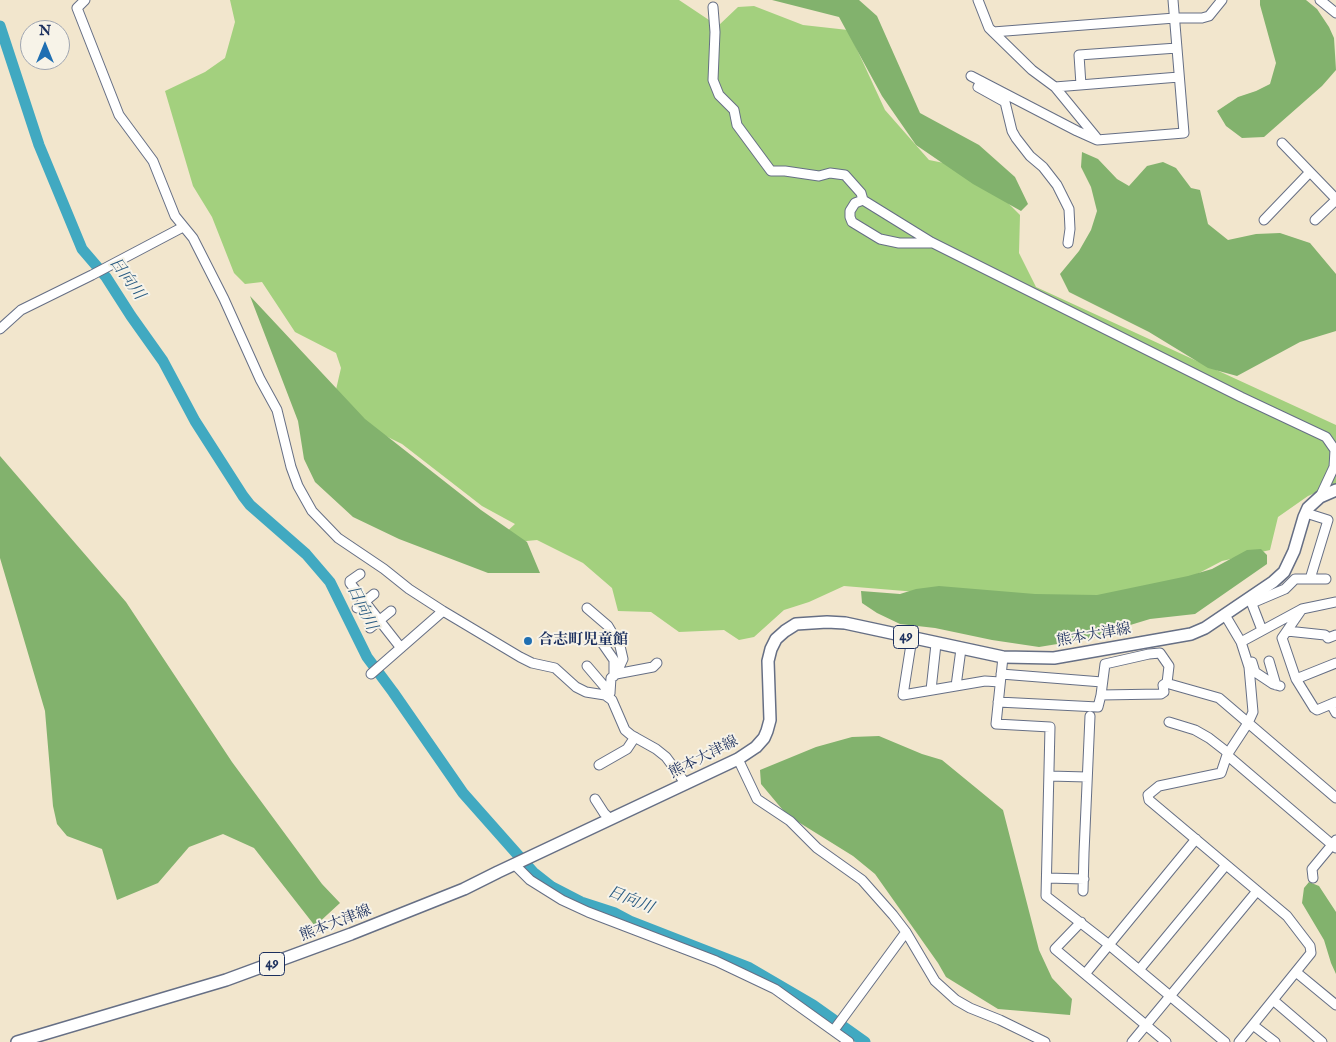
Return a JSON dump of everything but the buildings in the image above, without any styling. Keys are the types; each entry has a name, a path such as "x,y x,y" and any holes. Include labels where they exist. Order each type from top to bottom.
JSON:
{"main road":[{"name":"熊本大津線","path":"17,1042 183,994 269,965 464,889 738,759 756,747 764,738 770,720 768,661 774,644 785,631 796,624 808,622 845,623 1003,658 1054,658 1191,634 1205,628 1251,600 1284,572 1294,551 1306,513 1313,502 1336,490"}],"street":[{"path":"85,0 77,8 119,115 153,161 175,216 196,245 240,331 260,379 277,410 290,467 312,512 338,538 384,569 409,590 443,611 526,660 555,668 576,687 586,692 609,695"},
{"path":"978,0 986,23 993,32 1032,70 1055,87 1097,140"},
{"path":"971,76 1097,140 1184,133 1173,0"},
{"path":"993,32 1175,18 1202,18 1209,16 1222,0"},
{"path":"1320,0 1336,13"},
{"path":"713,7 715,32 713,80 720,95 734,110 737,125 771,171 819,176 830,173 845,175 861,193 863,200 932,243 1336,443"},
{"path":"1081,85 1079,55 1177,48"},
{"path":"1055,87 1180,77"},
{"path":"981,81 978,87 1005,102 1012,131 1016,138 1030,156 1058,185 1069,209 1071,224 1068,243"},
{"path":"1282,143 1336,199 1315,220"},
{"path":"1264,220 1310,172"},
{"path":"863,200 855,203 850,211 852,222 880,239 899,243 932,243"},
{"path":"0,329 21,310 183,227"},
{"path":"1320,497 1334,467 1335,450 1326,437"},
{"path":"1306,513 1328,520 1310,579"},
{"path":"360,574 350,583 401,648"},
{"path":"1262,630 1251,600 1285,589 1295,579 1326,580"},
{"path":"357,608 374,594"},
{"path":"1242,646 1262,630 1302,609 1336,602"},
{"path":"587,608 608,626 620,646 623,660 615,675 611,678 609,695"},
{"path":"1302,609 1282,638 1296,680 1314,708 1317,710 1334,703 1336,713"},
{"path":"370,628 392,611"},
{"path":"370,674 382,666 443,611"},
{"path":"1225,615 1242,646 1250,656 1255,672 1278,685 1269,661"},
{"path":"1287,631 1325,635 1328,638 1336,635"},
{"path":"598,637 614,660 615,675"},
{"path":"912,638 903,694 1000,678 1102,682"},
{"path":"931,690 936,644"},
{"path":"1239,1042 1311,953 1310,946 1287,916 1148,800 1148,795 1159,786 1221,773 1227,754 1248,723 1253,712 1248,667 1242,646"},
{"path":"956,686 961,649"},
{"path":"998,702 1098,707 1105,664 1160,653 1169,666 1167,683 1164,685 1164,692 1161,694 1101,695"},
{"path":"1003,658 996,724 1050,727 1046,896 1108,944 1225,1042"},
{"path":"615,675 653,667 657,662"},
{"path":"1296,680 1336,663"},
{"path":"587,666 612,700 625,730 666,757 686,784"},
{"path":"1167,683 1219,698 1336,798"},
{"path":"1084,891 1090,716"},
{"path":"1169,722 1195,730 1209,738 1335,844 1312,869 1313,878"},
{"path":"599,766 627,749 634,737"},
{"path":"738,759 757,799 790,821 817,848 862,880 906,932 935,981 956,1000 970,1008 1045,1042"},
{"path":"1049,776 1088,777"},
{"path":"595,799 610,819"},
{"path":"1085,974 1196,839"},
{"path":"520,861 530,880 562,900 588,912 716,961 775,989 849,1042"},
{"path":"1139,970 1226,865"},
{"path":"1047,878 1084,879"},
{"path":"1132,1042 1257,891"},
{"path":"1081,922 1055,949 1166,1042"},
{"path":"834,1030 906,932"},
{"path":"1296,972 1336,1005"},
{"path":"1273,1000 1322,1042"},
{"path":"1254,1025 1275,1042"}],"green space":[{"path":"230,0 679,0 718,26 738,7 754,6 803,25 848,30 885,110 929,160 974,169 1020,215 1019,253 1036,287 1336,425 1336,484 1308,496 1278,517 1270,550 1222,561 1178,584 1087,606 844,586 809,602 784,610 754,637 739,640 724,630 679,632 651,612 618,611 612,588 583,563 537,540 506,543 503,535 515,524 482,506 402,444 345,416 335,394 341,368 336,353 295,332 262,282 245,284 234,273 212,217 193,186 165,91 205,72 225,58 235,22"},
{"path":"772,0 859,0 877,16 920,113 979,145 1015,177 1028,204 1021,211 973,184 916,145 882,96 839,17"},
{"path":"1260,0 1306,0 1317,9 1334,38 1336,70 1322,86 1264,137 1242,138 1226,126 1217,111 1238,97 1270,84 1276,63"},
{"path":"1082,152 1098,159 1117,179 1129,186 1147,166 1163,162 1176,168 1191,188 1200,190 1208,224 1228,240 1256,234 1280,233 1310,243 1336,274 1336,331 1300,342 1237,376 1208,368 1149,332 1069,292 1060,274 1079,251 1091,230 1097,211 1091,187 1081,167"},
{"path":"250,296 365,419 481,510 527,542 540,573 488,573 399,539 353,517 315,482 304,459 298,421"},
{"path":"0,456 126,602 232,762 322,884 340,903 315,926 254,848 223,834 189,847 158,883 117,900 102,849 67,836 57,824 53,806 45,711 0,558"},
{"path":"1261,549 1267,555 1267,564 1195,614 1150,619 1100,637 1039,647 992,640 935,628 900,624 862,603 861,591 900,594 916,589 939,586 1035,594 1097,595 1188,576 1212,569 1247,550"},
{"path":"879,736 922,754 942,760 1003,810 1039,950 1052,978 1072,999 1070,1015 998,1009 946,977 875,874 853,856 787,815 761,784 760,770 816,747 852,737"},
{"path":"1309,882 1319,886 1336,912 1336,974 1324,940 1302,903 1304,888"}],"waterway":[{"name":"日向川","path":"0,26 39,145 82,249 106,277 163,361 195,421 243,496 250,505 306,554 330,582 367,657 463,793 533,872 552,887 581,902 615,913 630,921 748,967 813,1005 865,1042"}],"place":[{"name":"合志町児童館","path":"528,641"}]}
